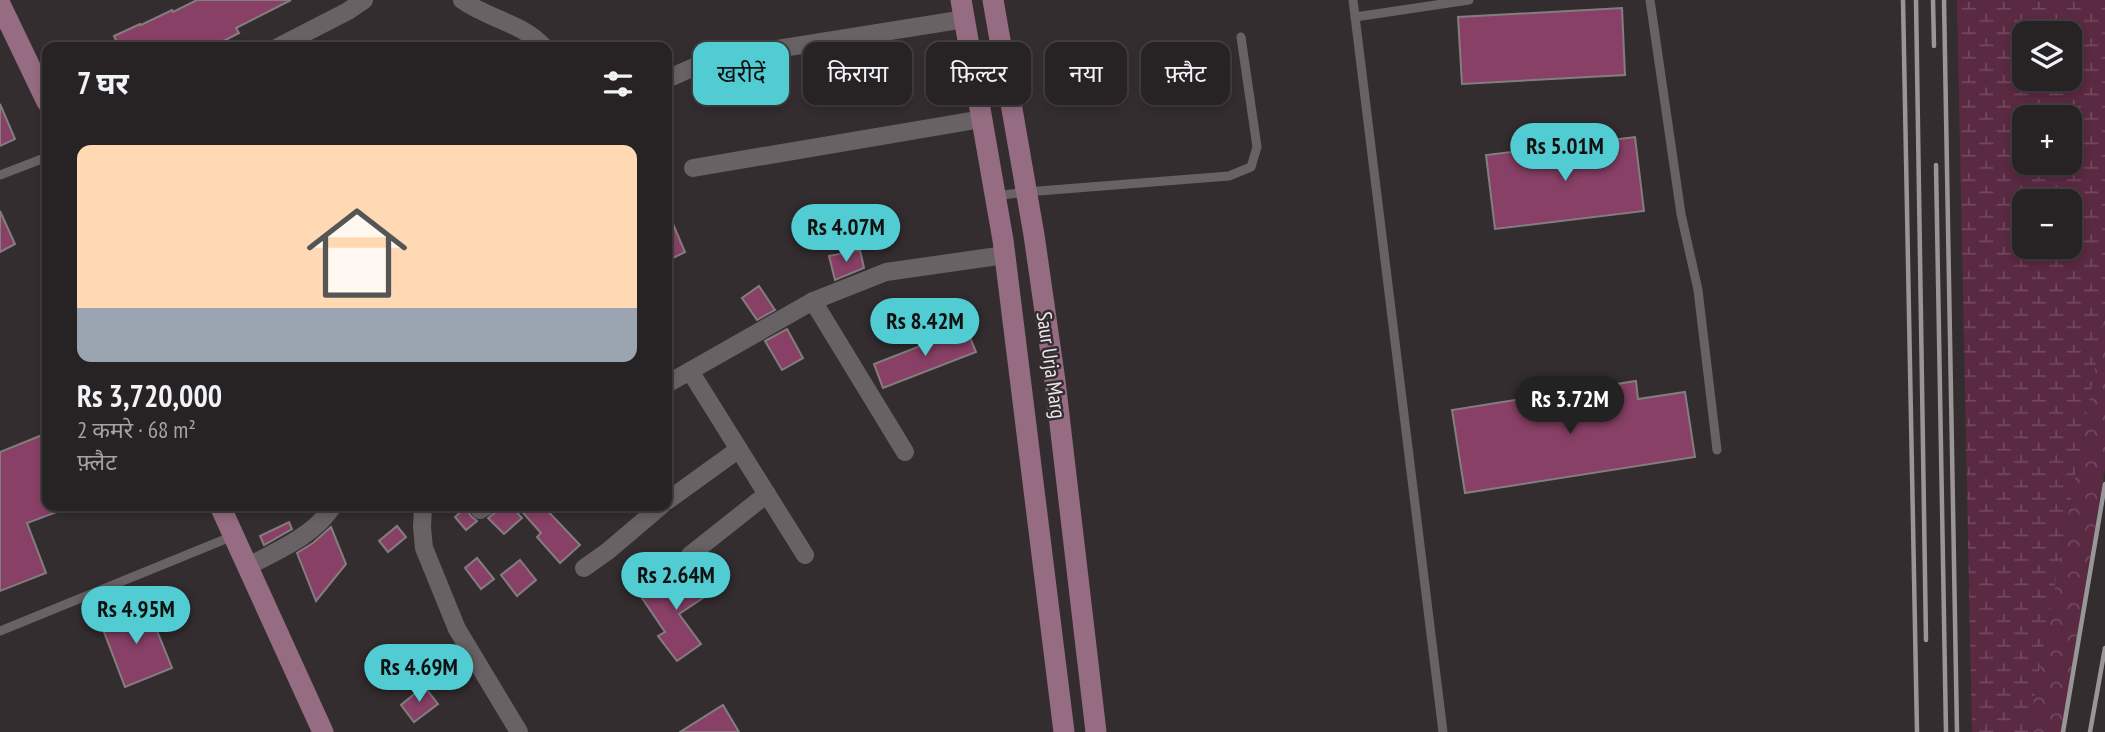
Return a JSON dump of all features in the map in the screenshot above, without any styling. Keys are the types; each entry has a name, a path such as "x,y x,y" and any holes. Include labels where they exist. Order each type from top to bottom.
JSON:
{"street":[{"path":"288,42 364,0"},
{"path":"462,0 472,8 529,33 539,42"},
{"name":"Saur Urja Marg","path":"993,0 1053,368 1096,732"},
{"path":"0,4 42,92"},
{"path":"672,77 694,66 745,54 963,10"},
{"name":"Saur Urja Marg","path":"963,10 1005,255 1064,732"},
{"path":"692,168 982,119"},
{"path":"672,381 814,301 886,272 1005,255"},
{"path":"814,301 905,452"},
{"path":"690,371 806,555"},
{"path":"1029,448 1062,442"},
{"path":"672,497 739,449"},
{"path":"690,555 767,494"},
{"path":"222,511 324,732"},
{"path":"247,567 306,534 329,511"},
{"path":"423,511 424,548 457,629 519,732"},
{"path":"584,568 655,511"}],"lane":[{"path":"1353,0 1443,732"},
{"path":"1356,17 1469,0"},
{"path":"1650,0 1681,214 1698,290 1717,450"},
{"path":"996,196 1229,176 1251,167 1257,147 1241,37"},
{"path":"0,175 42,158"},
{"path":"0,631 233,537"}],"green space":[{"path":"1957,0 2105,0 2105,314 2028,732 1972,732"},
{"path":"2105,314 2105,469 2061,732 2028,732"}],"building":[{"path":"197,0 291,0 236,28 239,33 222,42 117,42 114,36 172,10 173,12"},
{"path":"1622,8 1625,75 1462,84 1458,17"},
{"path":"0,104 15,139 0,146"},
{"path":"1635,137 1644,211 1495,229 1486,155"},
{"path":"0,211 15,244 0,252"},
{"path":"672,222 685,252 673,258 672,256"},
{"path":"860,250 864,268 835,280 829,256"},
{"path":"759,286 775,310 757,320 742,298"},
{"path":"966,328 976,352 883,388 874,364"},
{"path":"787,329 803,358 782,370 765,341"},
{"path":"1636,381 1638,399 1685,392 1695,457 1465,493 1452,410"},
{"path":"42,435 42,511 59,511 27,523 46,573 0,591 0,452"},
{"path":"462,511 468,511 477,521 466,530 455,517"},
{"path":"516,511 522,518 504,534 488,518 496,512"},
{"path":"521,511 548,511 580,545 560,563 537,537 541,533"},
{"path":"289,522 292,529 264,545 260,536"},
{"path":"397,526 406,537 388,552 379,541"},
{"path":"331,527 346,564 316,601 297,553"},
{"path":"477,558 494,579 481,589 465,568"},
{"path":"520,560 536,580 517,596 501,575"},
{"path":"687,568 706,596 679,614 701,644 677,661 658,636 665,632 642,598"},
{"path":"147,606 172,668 125,687 101,624"},
{"path":"424,686 438,704 414,722 401,705"},
{"path":"723,705 739,732 680,732"}],"railway":[{"path":"1903,0 1917,732"},
{"path":"1916,0 1926,640"},
{"path":"1933,0 1934,46"},
{"path":"1944,0 1957,732"},
{"path":"1936,165 1946,732"},
{"path":"2063,732 2105,484"},
{"path":"2090,732 2105,648"}]}
